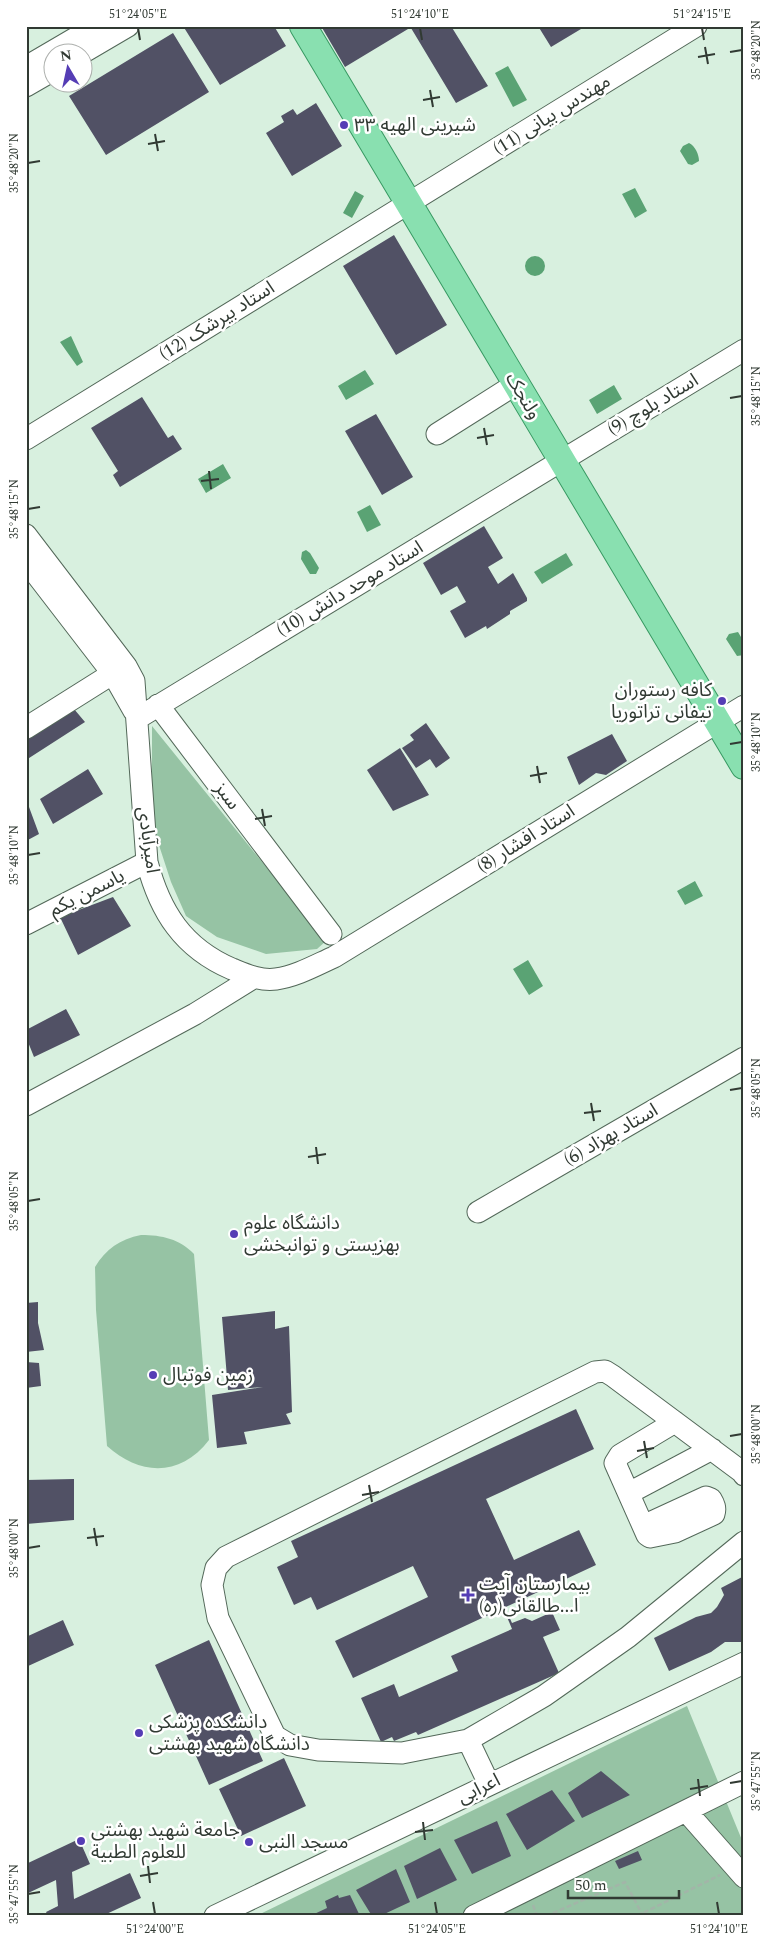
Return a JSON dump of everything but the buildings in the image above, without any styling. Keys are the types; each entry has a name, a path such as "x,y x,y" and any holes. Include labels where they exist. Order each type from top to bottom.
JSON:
{"main road":[{"name":"ولنجک","path":"302,26 744,766"}],"street":[{"path":"26,67 96,26"},
{"path":"92,47 128,26"},
{"name":"مهندس بیانی (11)","path":"408,203 696,26"},
{"path":"26,86 42,77"},
{"name":"استاد بیرشک (12)","path":"26,439 408,203"},
{"name":"استاد بلوچ (9)","path":"562,461 744,350"},
{"path":"437,434 516,384"},
{"name":"استاد موحد دانش (10)","path":"138,718 562,461"},
{"name":"امیرآبادی","path":"26,535 119,670 138,718 140,775 147,862 162,902 180,932 193,946 209,958 253,978 276,979 293,975 334,957"},
{"name":"امیرآبادی","path":"26,560 119,670"},
{"path":"26,728 119,670"},
{"name":"سبز","path":"158,705 331,934"},
{"name":"استاد افشار (8)","path":"334,957 744,706"},
{"name":"یاسمن یکم","path":"26,924 147,862"},
{"path":"26,1104 194,1014 253,978"},
{"name":"استاد بهزاد (6)","path":"478,1212 744,1058"},
{"path":"744,1475 613,1376 605,1372 595,1372 226,1557 216,1568 212,1585 218,1618 275,1736 290,1745 318,1750 402,1753 468,1740 544,1696 628,1637 744,1542"},
{"path":"643,1526 615,1463 616,1459 675,1422"},
{"path":"629,1493 712,1449"},
{"name":"اعرابی","path":"215,1916 744,1662"},
{"path":"468,1740 489,1784"},
{"path":"474,1916 744,1782"},
{"path":"686,1811 740,1872"}],"path":[{"path":"637,1916 740,1872"},
{"path":"546,1916 625,1882 642,1915"}],"shaded area":[{"path":"508,66 527,100 513,107 495,73"},
{"path":"689,143 695,148 699,158 699,161 692,165 688,164 680,151 683,146"},
{"path":"635,188 647,211 635,218 622,194"},
{"path":"355,191 364,196 352,218 343,213"},
{"path":"535,256 542,259 545,266 542,273 535,276 528,273 525,266 528,259"},
{"path":"71,336 83,362 77,366 60,342"},
{"path":"365,370 374,384 346,400 338,386"},
{"path":"614,385 622,399 597,414 589,400"},
{"path":"223,464 231,478 206,493 198,479"},
{"path":"370,505 381,525 367,532 357,512"},
{"path":"306,550 319,568 316,574 310,574 301,559 302,552"},
{"path":"566,553 573,565 542,584 534,572"},
{"path":"738,632 744,642 744,655 737,656 726,639 729,634"},
{"path":"152,726 326,941 317,949 266,954 217,937 186,916 171,882 156,836 152,786"},
{"path":"695,881 703,896 685,905 677,891"},
{"path":"528,960 543,986 529,995 513,969"},
{"name":"زمین فوتبال","path":"141,1235 177,1241 194,1254 209,1440 186,1461 160,1468 146,1467 133,1463 107,1446 96,1310 95,1267 114,1246 126,1239"},
{"path":"687,1706 744,1845 744,1916 256,1916"}],"place":[{"name":"شیرینی الهیه ٣٣","path":"344,125"},
{"name":"کافه رستوران تیفانی تراتوریا","path":"722,701"},
{"name":"دانشگاه علوم بهزیستی و توانبخشی","path":"234,1234"},
{"name":"زمین فوتبال","path":"153,1375"},
{"name":"بیمارستان آیت ا...طالقانی(ره)","path":"468,1595"},
{"name":"دانشکده پزشکی دانشگاه شهید بهشتی","path":"139,1733"},
{"name":"جامعة شهيد بهشتي للعلوم الطبية","path":"81,1841"},
{"name":"مسجد النبی","path":"249,1842"}]}
